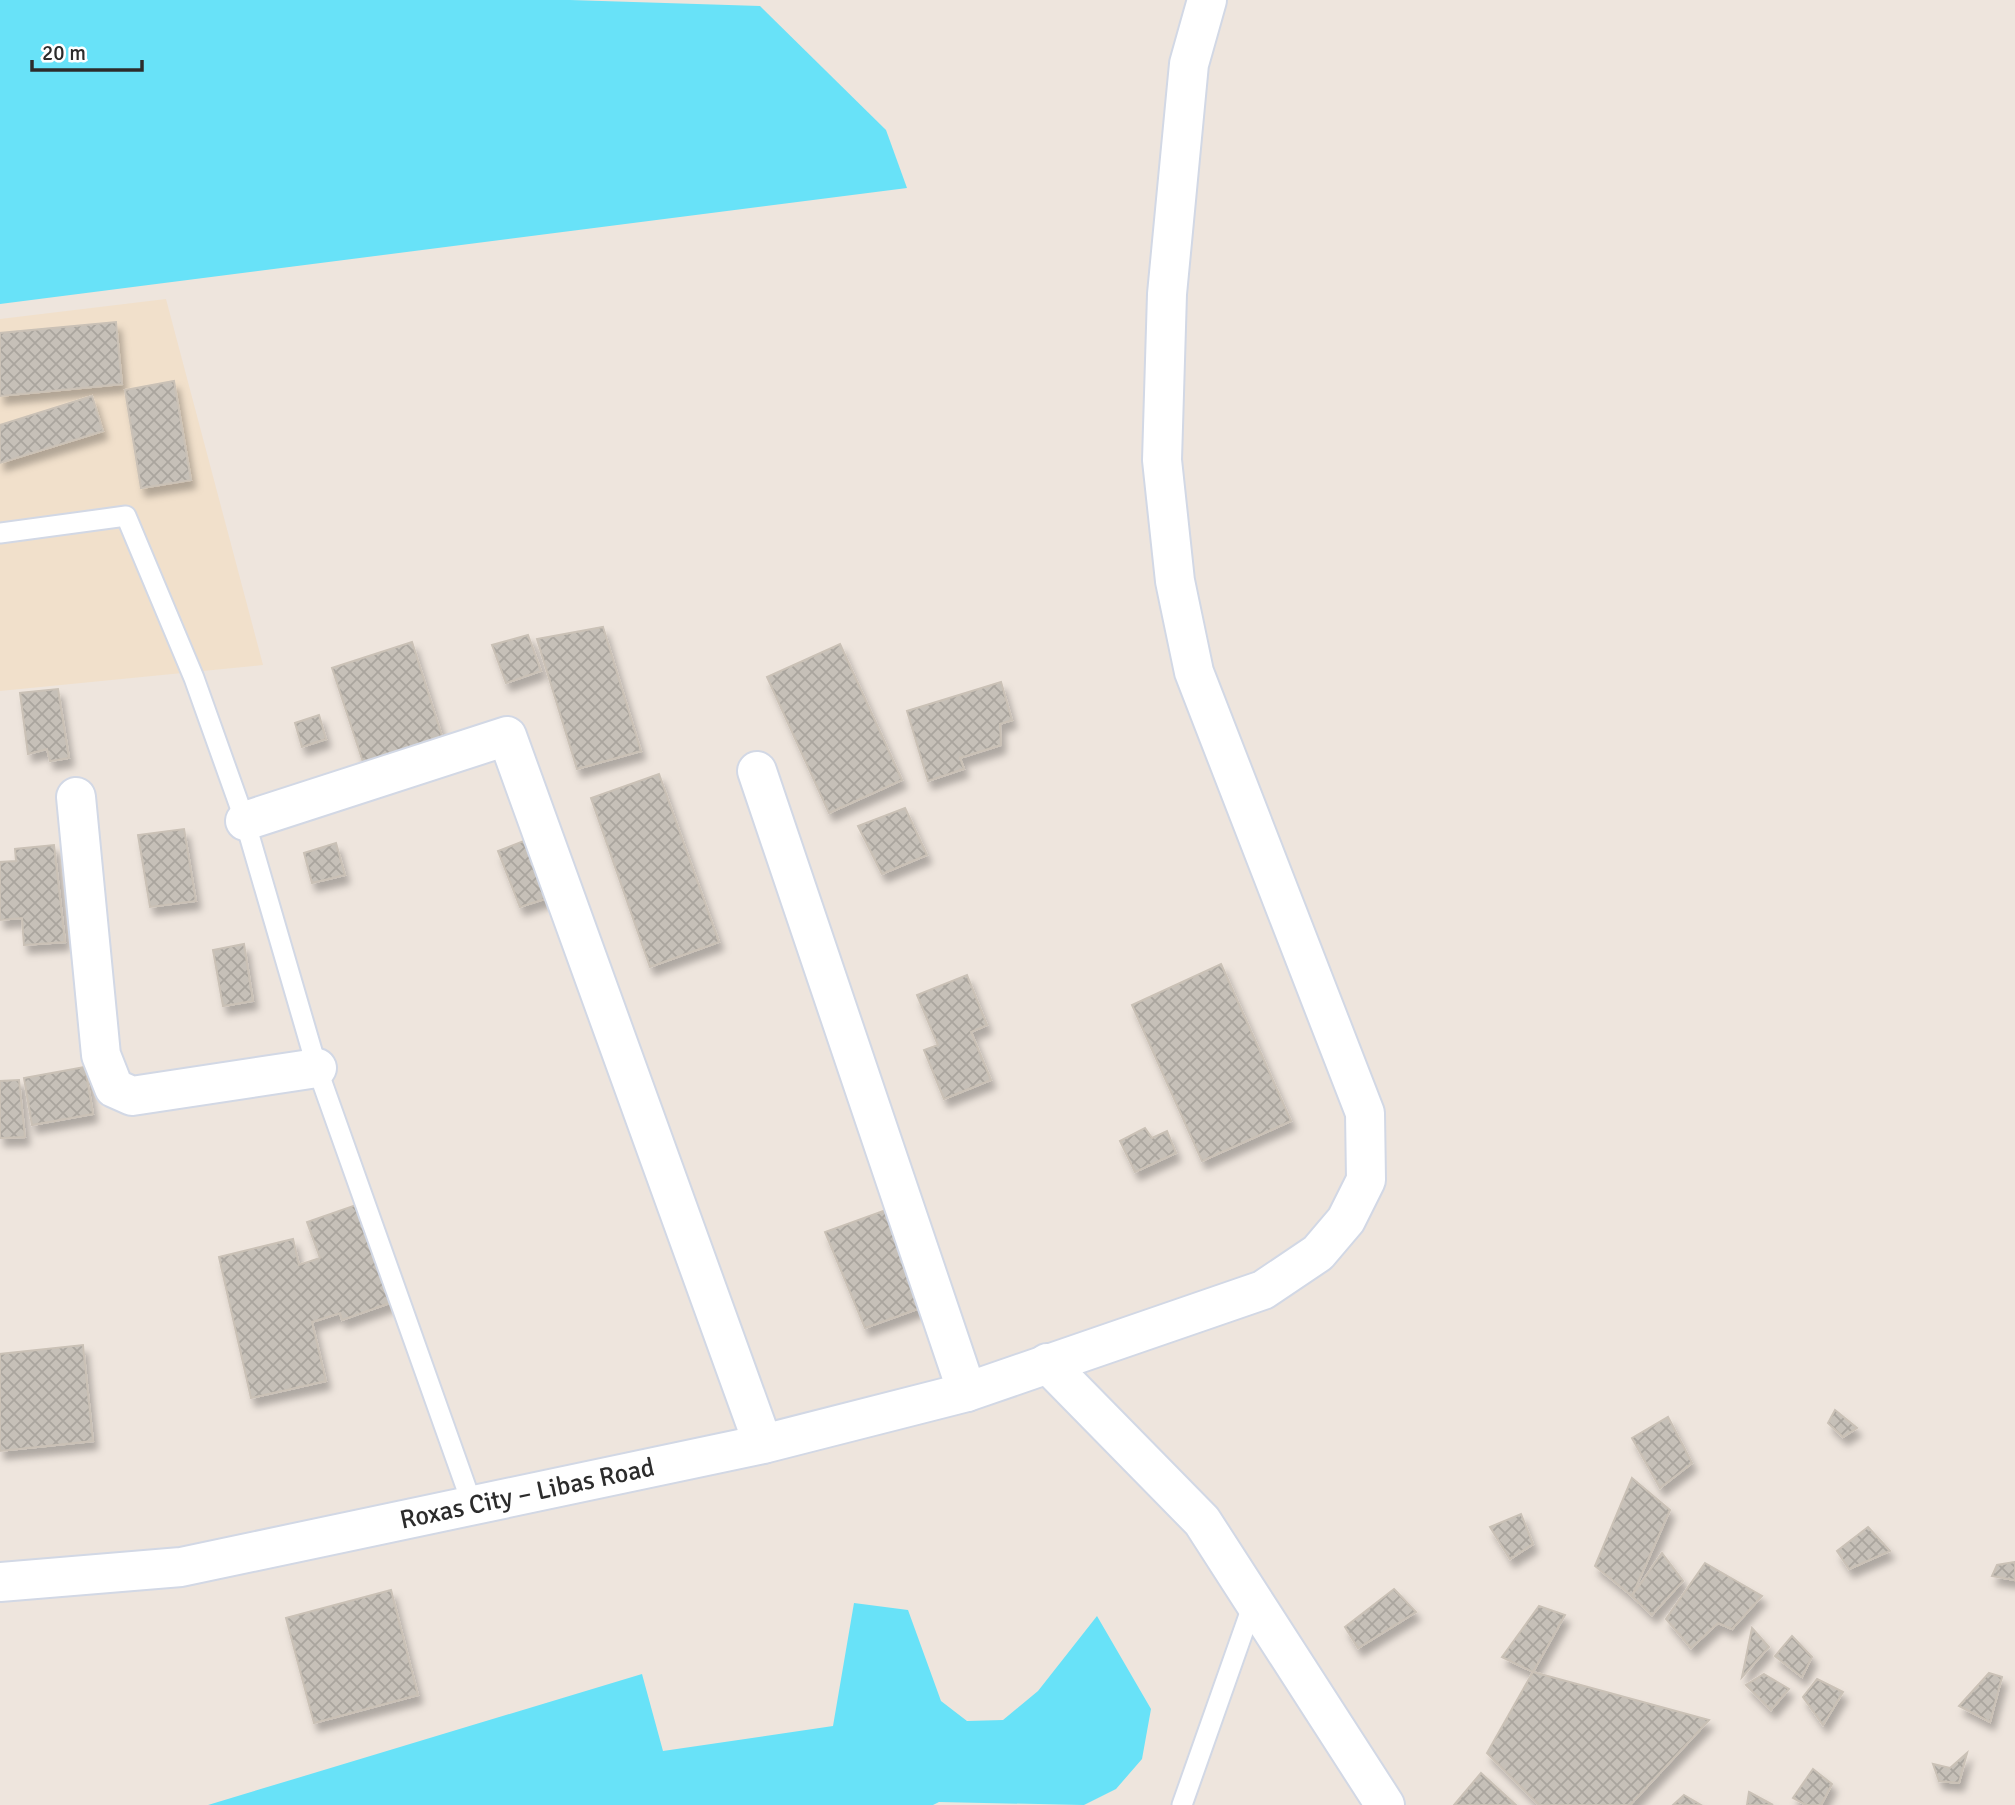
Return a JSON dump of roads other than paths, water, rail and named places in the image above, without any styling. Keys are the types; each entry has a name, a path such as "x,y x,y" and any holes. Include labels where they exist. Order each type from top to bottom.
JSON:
{"street":[{"name":"Roxas City – Libas Road","path":"0,1582 181,1567 764,1444 967,1392 1263,1290 1318,1253 1346,1220 1366,1180 1365,1114 1194,672 1175,581 1162,460 1167,294 1189,64 1207,0"},
{"path":"245,821 507,736 764,1444"},
{"path":"757,771 967,1392"},
{"path":"76,797 101,1055 114,1088 132,1096 317,1068"},
{"path":"1047,1363 1202,1521 1385,1805"}],"lane":[{"path":"0,533 126,516 194,678 245,821 317,1068 472,1504"},
{"path":"1182,1805 1254,1600"}],"water":[{"path":"0,0 570,0 760,6 886,130 907,188 0,304"},
{"path":"854,1603 908,1610 941,1701 967,1721 1003,1720 1038,1691 1097,1616 1151,1709 1142,1759 1116,1789 1084,1805 939,1802 933,1805 208,1805 642,1674 663,1751 833,1726"}]}
